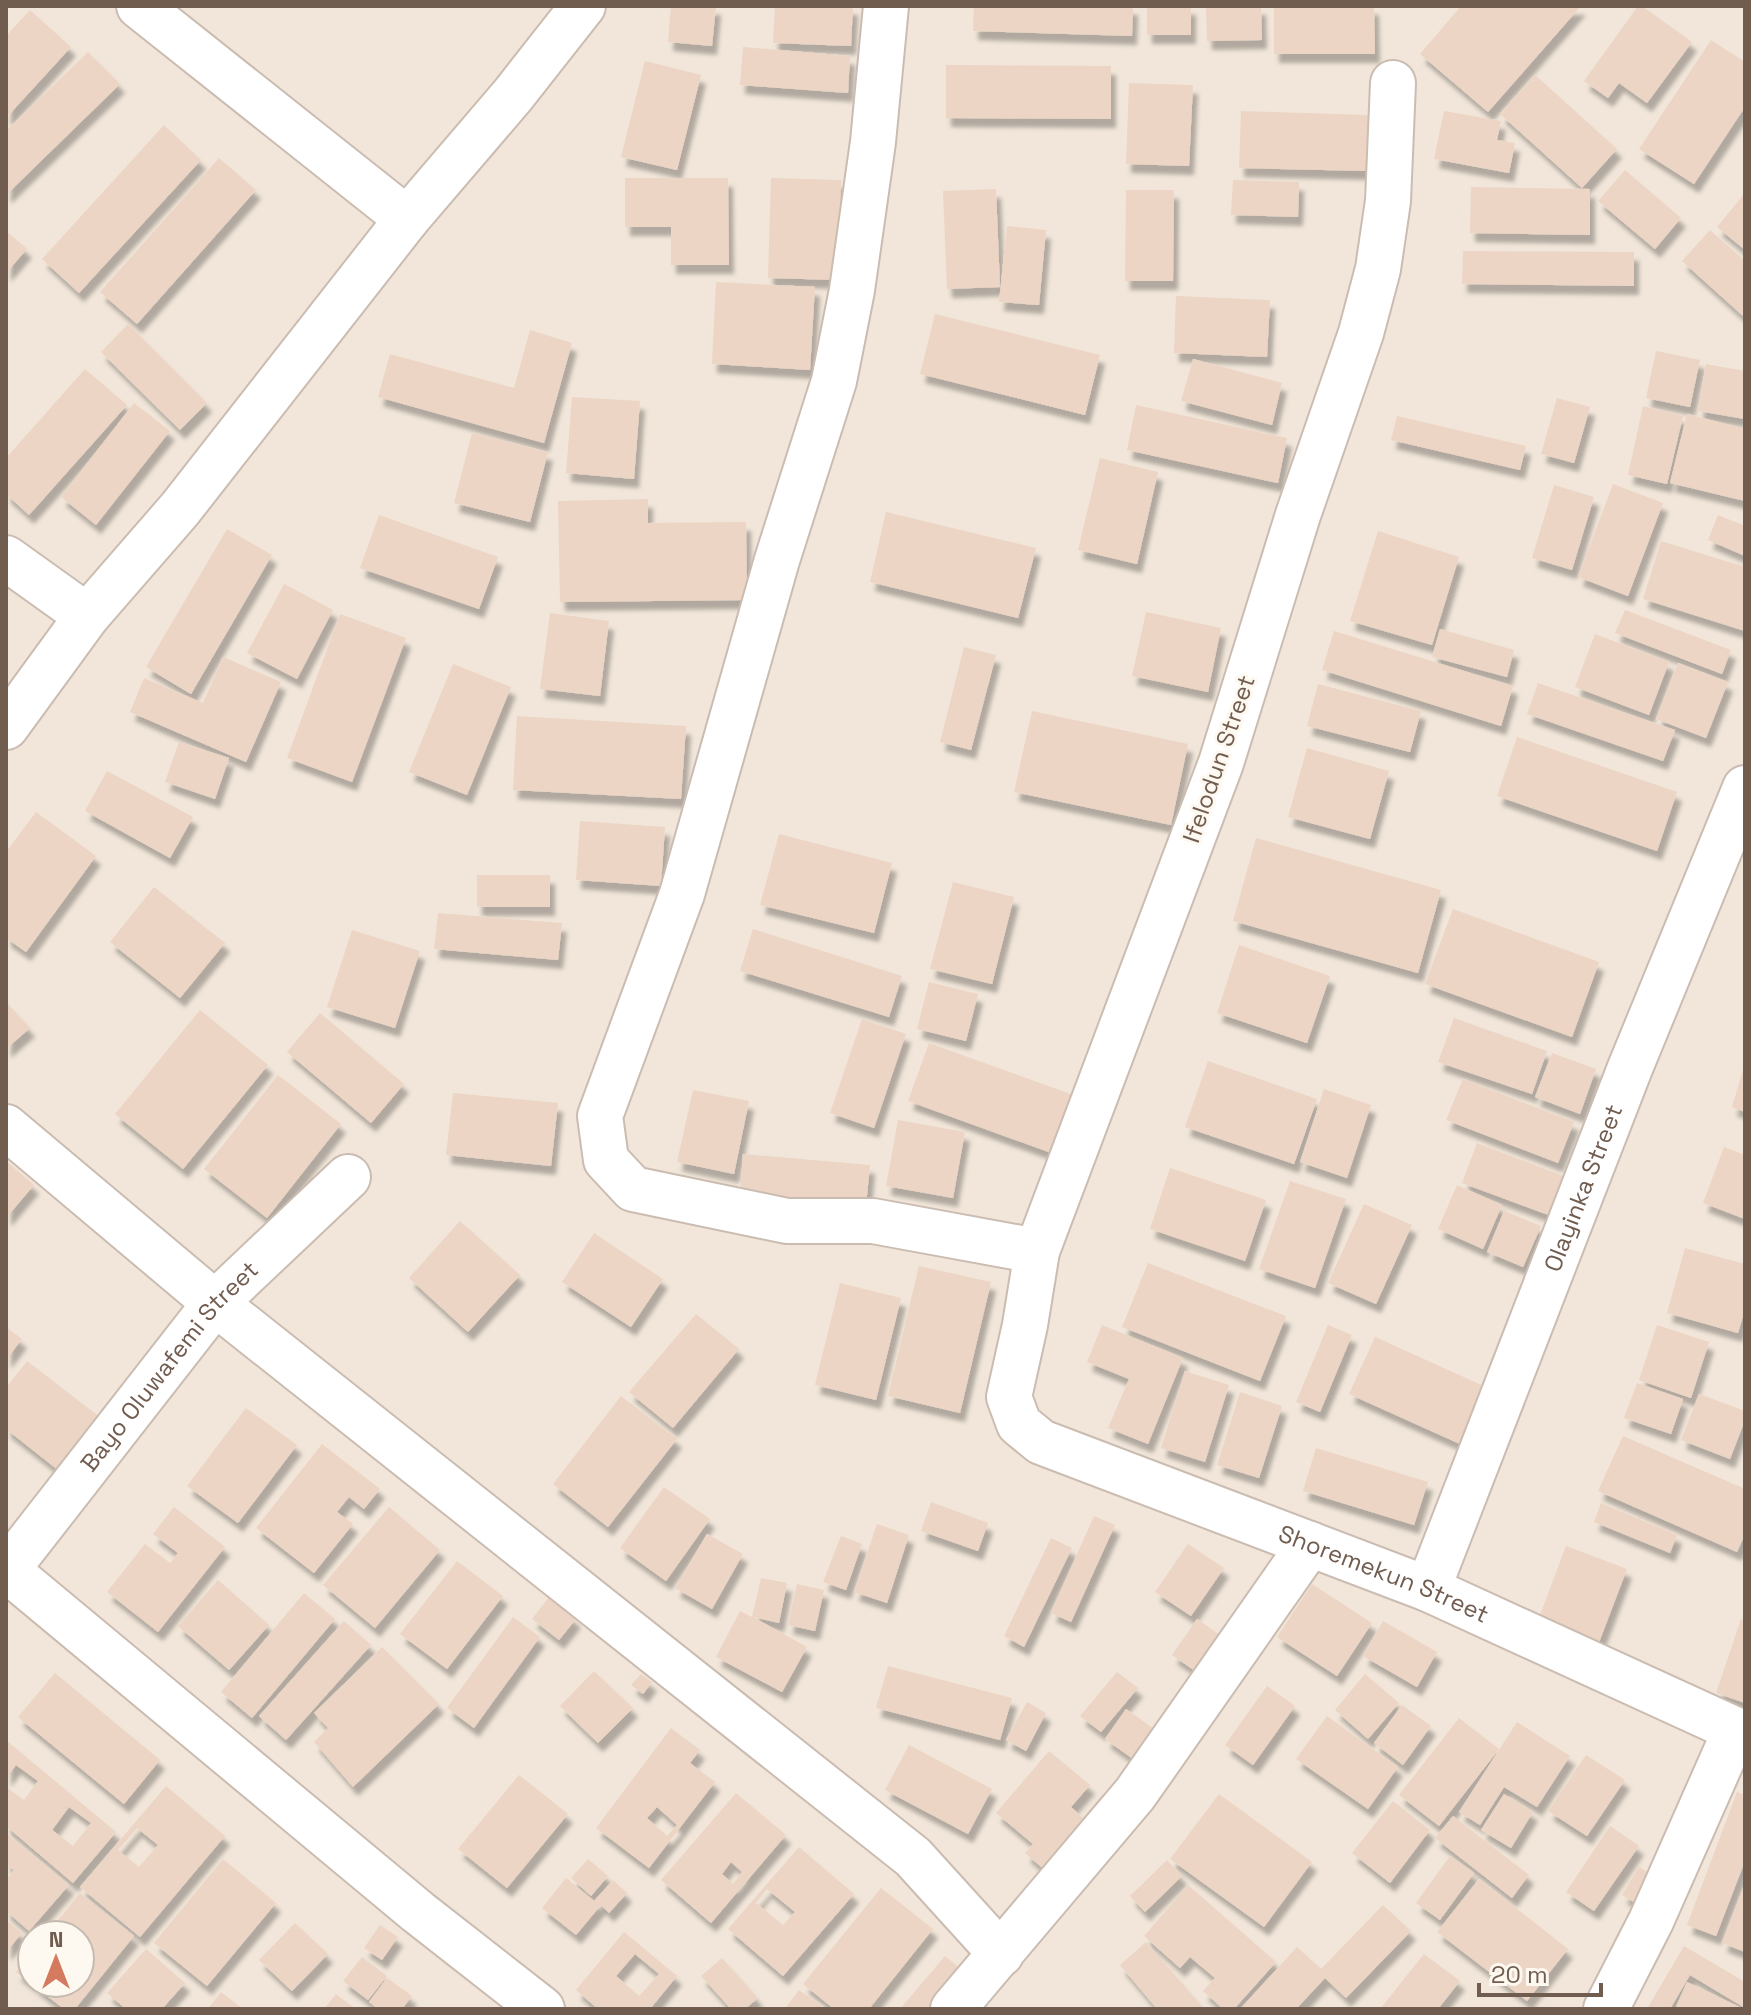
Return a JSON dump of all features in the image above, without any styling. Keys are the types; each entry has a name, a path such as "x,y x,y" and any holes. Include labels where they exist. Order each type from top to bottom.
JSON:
{"street":[{"path":"139,6 407,219"},
{"path":"6,727 87,616 180,509 407,219 513,95 583,6"},
{"path":"886,6 871,157 852,290 834,381 777,560 682,894 600,1116 606,1160 633,1189 787,1221 873,1221 1037,1251"},
{"name":"Ifelodun Street","path":"1019,1424 1009,1397 1037,1251 1221,763 1298,515 1361,333 1378,269 1388,201 1393,83"},
{"path":"6,558 87,616"},
{"name":"Olayinka Street","path":"1428,1589 1630,1068 1745,788"},
{"path":"6,1127 215,1303 913,1857 1001,1954"},
{"name":"Bayo Oluwafemi Street","path":"6,1571 215,1303 348,1177"},
{"name":"Shoremekun Street","path":"1019,1424 1041,1442 1428,1589 1740,1733"},
{"path":"953,2009 1135,1794 1310,1544"},
{"path":"6,1571 418,1912 542,2009"},
{"path":"1606,2009 1740,1733"}],"shaded area":[{"path":"6,6 1745,6 1745,2009 6,2009"}],"building":[{"path":"671,6 716,6 712,46 668,42"},
{"path":"775,6 853,6 851,46 773,43"},
{"path":"974,6 1133,6 1132,36 973,31"},
{"path":"1147,6 1191,6 1191,35 1147,35"},
{"path":"1206,6 1261,6 1262,40 1207,41"},
{"path":"1274,6 1374,6 1375,54 1274,54"},
{"path":"1461,6 1581,6 1488,112 1420,54"},
{"path":"1638,6 1692,42 1647,103 1619,83 1608,98 1584,81"},
{"path":"30,10 71,47 6,118 6,36"},
{"path":"1711,40 1745,62 1745,107 1694,184 1639,149"},
{"path":"743,47 850,56 848,93 740,85"},
{"path":"88,52 120,84 6,195 6,131"},
{"path":"645,61 701,75 677,170 621,157"},
{"path":"946,65 1111,66 1111,119 946,118"},
{"path":"1535,75 1617,149 1582,188 1500,114"},
{"path":"1129,83 1193,85 1189,166 1126,164"},
{"path":"1241,111 1369,115 1367,171 1239,168"},
{"path":"1444,111 1501,121 1497,140 1515,143 1509,173 1434,159"},
{"path":"164,125 201,160 79,293 42,259"},
{"path":"219,158 256,190 137,324 100,292"},
{"path":"1625,170 1681,218 1655,249 1598,201"},
{"path":"625,178 728,178 729,265 671,265 671,227 625,227"},
{"path":"771,178 841,180 838,280 768,278"},
{"path":"1233,180 1299,182 1298,217 1231,215"},
{"path":"1471,187 1590,189 1590,235 1470,233"},
{"path":"996,189 1000,287 947,289 943,191"},
{"path":"1126,190 1174,190 1173,281 1125,281"},
{"path":"1745,193 1745,250 1717,227"},
{"path":"1007,226 1046,230 1039,305 999,302"},
{"path":"1710,230 1745,261 1743,316 1682,261"},
{"path":"6,231 27,249 6,273"},
{"path":"1463,251 1634,252 1634,286 1462,284"},
{"path":"716,282 815,287 810,370 712,364"},
{"path":"1176,296 1270,300 1267,357 1174,353"},
{"path":"935,314 1100,355 1085,415 920,374"},
{"path":"128,324 207,403 180,430 101,352"},
{"path":"530,330 572,343 544,443 378,397 390,354 514,388"},
{"path":"1656,351 1700,360 1690,407 1646,398"},
{"path":"1193,359 1282,383 1272,425 1181,401"},
{"path":"1706,364 1745,371 1745,419 1698,411"},
{"path":"85,369 127,405 29,515 6,494 6,458"},
{"path":"572,397 640,401 634,479 566,473"},
{"path":"1557,398 1590,407 1574,463 1541,454"},
{"path":"134,403 170,431 96,525 61,497"},
{"path":"1136,405 1287,438 1278,483 1127,450"},
{"path":"1643,406 1683,416 1667,484 1628,475"},
{"path":"1687,414 1745,429 1745,501 1670,483"},
{"path":"1397,416 1526,446 1520,470 1391,440"},
{"path":"472,433 548,452 530,522 454,503"},
{"path":"1100,458 1158,472 1137,564 1078,550"},
{"path":"1613,484 1663,503 1628,596 1578,577"},
{"path":"1554,485 1594,497 1572,570 1532,558"},
{"path":"648,499 648,523 746,522 747,600 560,602 558,501"},
{"path":"886,512 1036,548 1018,618 870,582"},
{"path":"379,515 498,557 479,609 360,568"},
{"path":"1718,515 1745,526 1745,556 1708,540"},
{"path":"227,529 272,555 191,694 146,667"},
{"path":"1378,531 1459,557 1432,645 1350,621"},
{"path":"1661,541 1745,567 1745,631 1643,599"},
{"path":"284,584 333,610 297,679 247,653"},
{"path":"1625,610 1731,650 1722,674 1615,633"},
{"path":"1146,612 1221,628 1208,692 1132,676"},
{"path":"550,613 609,621 600,696 540,689"},
{"path":"340,614 406,638 352,782 287,758"},
{"path":"1440,629 1514,650 1507,677 1432,657"},
{"path":"1334,631 1513,686 1501,726 1322,670"},
{"path":"1595,634 1669,662 1649,715 1575,687"},
{"path":"964,647 996,655 971,750 940,742"},
{"path":"223,657 281,682 246,762 130,712 144,678 203,703"},
{"path":"1678,663 1728,682 1706,738 1656,719"},
{"path":"453,664 511,687 467,795 409,772"},
{"path":"1538,683 1675,730 1663,761 1527,714"},
{"path":"1318,684 1421,711 1410,752 1307,726"},
{"path":"1032,711 1188,744 1171,825 1014,792"},
{"path":"517,716 686,726 681,799 513,790"},
{"path":"1517,737 1677,792 1657,851 1497,796"},
{"path":"179,742 229,758 215,799 165,782"},
{"path":"1307,748 1389,771 1370,839 1288,817"},
{"path":"107,771 193,817 170,858 85,811"},
{"path":"36,812 96,856 26,952 6,938 6,852"},
{"path":"580,821 665,827 661,886 576,880"},
{"path":"779,834 892,863 874,933 760,905"},
{"path":"1256,838 1441,890 1418,973 1233,921"},
{"path":"477,875 550,875 550,907 477,907"},
{"path":"953,882 1014,897 992,984 930,969"},
{"path":"154,887 225,943 180,998 110,942"},
{"path":"1453,909 1599,962 1572,1037 1425,984"},
{"path":"438,913 562,923 558,960 434,949"},
{"path":"753,929 902,976 889,1017 740,971"},
{"path":"352,930 420,951 395,1028 327,1007"},
{"path":"1239,945 1330,976 1307,1043 1217,1013"},
{"path":"929,982 978,994 966,1041 917,1029"},
{"path":"6,1002 30,1028 6,1049"},
{"path":"200,1010 268,1065 183,1169 115,1114"},
{"path":"320,1013 404,1084 371,1123 287,1052"},
{"path":"1454,1018 1547,1051 1532,1094 1438,1062"},
{"path":"862,1019 906,1034 874,1128 830,1113"},
{"path":"929,1043 1087,1100 1065,1158 908,1101"},
{"path":"1552,1053 1596,1069 1580,1114 1535,1097"},
{"path":"1208,1061 1317,1099 1294,1164 1185,1127"},
{"path":"1745,1067 1745,1112 1732,1107"},
{"path":"278,1075 341,1124 267,1218 204,1169"},
{"path":"1463,1079 1574,1122 1558,1163 1446,1120"},
{"path":"1324,1089 1371,1105 1347,1178 1300,1162"},
{"path":"693,1090 749,1101 734,1174 677,1162"},
{"path":"453,1093 558,1103 551,1166 446,1155"},
{"path":"898,1120 965,1132 953,1198 886,1186"},
{"path":"1477,1143 1566,1177 1551,1216 1462,1183"},
{"path":"1724,1147 1745,1155 1745,1219 1703,1203"},
{"path":"743,1154 870,1165 866,1206 740,1195"},
{"path":"6,1161 34,1185 6,1218"},
{"path":"1170,1168 1266,1200 1245,1261 1150,1229"},
{"path":"1290,1181 1346,1199 1315,1288 1259,1269"},
{"path":"1457,1185 1502,1205 1483,1249 1438,1229"},
{"path":"1364,1204 1412,1225 1376,1304 1328,1283"},
{"path":"1504,1211 1541,1226 1523,1267 1487,1252"},
{"path":"460,1221 520,1275 468,1332 409,1278"},
{"path":"594,1233 663,1279 631,1327 562,1282"},
{"path":"1685,1248 1745,1264 1745,1309 1738,1333 1667,1313"},
{"path":"1148,1263 1286,1316 1260,1381 1122,1327"},
{"path":"919,1266 991,1282 960,1413 888,1396"},
{"path":"840,1283 901,1298 876,1400 815,1385"},
{"path":"696,1314 739,1349 673,1428 629,1392"},
{"path":"1102,1325 1183,1358 1148,1444 1108,1428 1129,1379 1087,1362"},
{"path":"1328,1325 1352,1335 1320,1412 1296,1402"},
{"path":"1657,1325 1709,1342 1691,1398 1639,1380"},
{"path":"6,1327 22,1339 6,1360"},
{"path":"1375,1337 1486,1387 1460,1444 1349,1394"},
{"path":"27,1361 105,1421 63,1474 6,1429 6,1388"},
{"path":"1185,1371 1229,1385 1205,1462 1161,1448"},
{"path":"1637,1383 1683,1399 1671,1434 1624,1418"},
{"path":"1240,1392 1282,1406 1259,1478 1217,1465"},
{"path":"1699,1394 1745,1411 1745,1420 1730,1459 1681,1440"},
{"path":"621,1396 677,1439 608,1527 553,1484"},
{"path":"246,1408 297,1445 238,1523 187,1486"},
{"path":"1623,1436 1745,1489 1745,1534 1737,1552 1598,1491"},
{"path":"322,1444 380,1489 364,1509 349,1497 337,1512 353,1524 314,1573 256,1528"},
{"path":"1316,1448 1428,1482 1414,1525 1303,1491"},
{"path":"664,1487 710,1519 666,1581 620,1548"},
{"path":"931,1502 988,1523 978,1551 921,1531"},
{"path":"1601,1503 1677,1535 1670,1553 1594,1522"},
{"path":"174,1507 225,1547 158,1632 107,1592 145,1544 170,1563 178,1553 153,1534"},
{"path":"389,1507 440,1550 375,1628 323,1585"},
{"path":"1094,1516 1115,1525 1071,1622 1051,1613"},
{"path":"877,1524 909,1535 887,1603 854,1592"},
{"path":"707,1534 743,1554 712,1609 675,1588"},
{"path":"841,1536 862,1544 846,1590 823,1582"},
{"path":"1051,1538 1072,1548 1024,1647 1004,1636"},
{"path":"1188,1544 1224,1568 1191,1616 1155,1592"},
{"path":"1566,1546 1627,1569 1598,1645 1537,1623"},
{"path":"457,1561 503,1596 447,1669 400,1634"},
{"path":"761,1578 787,1583 779,1623 753,1617 807,1647 782,1692 716,1657 740,1611 752,1617"},
{"path":"218,1580 269,1625 229,1670 178,1626"},
{"path":"797,1584 824,1590 815,1631 788,1625"},
{"path":"1312,1584 1372,1623 1337,1676 1277,1637"},
{"path":"304,1593 335,1619 252,1718 221,1692"},
{"path":"549,1597 576,1619 559,1640 532,1619"},
{"path":"513,1617 540,1637 474,1728 447,1708"},
{"path":"1197,1619 1233,1644 1208,1680 1172,1655"},
{"path":"1741,1619 1745,1621 1745,1703 1716,1693"},
{"path":"344,1621 371,1645 286,1740 259,1716"},
{"path":"1383,1621 1437,1652 1417,1687 1363,1656"},
{"path":"382,1647 439,1704 353,1787 314,1742 328,1728 314,1713"},
{"path":"888,1666 1012,1698 1000,1740 876,1708"},
{"path":"594,1671 633,1708 598,1743 560,1706"},
{"path":"1117,1672 1138,1688 1101,1732 1080,1716"},
{"path":"55,1673 160,1760 124,1804 18,1717"},
{"path":"641,1674 652,1682 643,1694 631,1685"},
{"path":"1365,1674 1399,1703 1368,1739 1335,1710"},
{"path":"1267,1686 1295,1706 1253,1765 1225,1745"},
{"path":"1027,1702 1046,1713 1026,1751 1006,1740"},
{"path":"1402,1705 1431,1726 1403,1765 1374,1743"},
{"path":"1126,1709 1154,1729 1133,1759 1105,1739"},
{"path":"1327,1716 1398,1767 1368,1809 1296,1759"},
{"path":"1459,1718 1499,1749 1439,1826 1399,1795"},
{"path":"1517,1722 1570,1756 1537,1807 1504,1787 1480,1825 1459,1812"},
{"path":"671,1728 700,1750 690,1763 715,1782 649,1868 596,1828","holes":["657,1807 677,1825 667,1836 647,1818"]},
{"path":"6,1740 116,1832 73,1883 6,1826 6,1787 24,1800 38,1781 16,1765 6,1778","holes":["69,1807 91,1823 73,1846 52,1830"]},
{"path":"909,1745 992,1789 968,1834 885,1790"},
{"path":"1049,1751 1090,1785 1071,1807 1083,1818 1102,1795 1115,1805 1054,1878 1025,1853 1033,1844 996,1813"},
{"path":"1586,1755 1625,1780 1587,1836 1548,1811"},
{"path":"519,1775 568,1814 507,1888 458,1849"},
{"path":"166,1786 225,1836 140,1937 80,1887","holes":["137,1828 158,1845 139,1867 118,1850"]},
{"path":"1737,1792 1745,1795 1745,1861 1716,1936 1687,1925"},
{"path":"736,1793 786,1835 711,1923 661,1880","holes":["731,1862 742,1872 733,1884 722,1874"]},
{"path":"1219,1794 1312,1862 1264,1927 1170,1859"},
{"path":"1504,1794 1533,1812 1511,1848 1481,1830"},
{"path":"1393,1801 1430,1830 1390,1883 1352,1853"},
{"path":"1453,1816 1529,1875 1512,1898 1435,1838"},
{"path":"1610,1826 1639,1846 1594,1911 1566,1892"},
{"path":"6,1833 69,1885 39,1919 16,1920 6,1911 6,1880 14,1870 6,1864"},
{"path":"799,1847 854,1894 783,1976 728,1929","holes":["767,1889 795,1912 783,1925 756,1903"]},
{"path":"1450,1856 1474,1873 1440,1920 1416,1903"},
{"path":"223,1859 276,1903 207,1986 154,1943"},
{"path":"588,1859 608,1876 591,1896 571,1878"},
{"path":"1167,1860 1182,1876 1145,1912 1130,1896"},
{"path":"1639,1867 1654,1876 1637,1904 1622,1895"},
{"path":"566,1878 594,1901 613,1880 627,1893 609,1913 601,1905 576,1935 542,1908"},
{"path":"1479,1879 1568,1949 1527,2001 1437,1932"},
{"path":"1745,1883 1745,1952 1722,1943"},
{"path":"1188,1885 1276,1962 1234,2009 1223,2009 1203,1991 1215,1978 1190,1957 1180,1968 1144,1936"},
{"path":"881,1888 933,1929 869,2009 834,2009 803,1984"},
{"path":"80,1893 134,1936 96,1983 96,1919 59,1919"},
{"path":"1383,1905 1411,1931 1346,1998 1325,1978 1296,2009 1240,2009 1297,1947 1321,1969"},
{"path":"6,1920 16,1928 16,1940 6,1952"},
{"path":"295,1923 328,1954 292,1991 259,1960"},
{"path":"380,1925 398,1937 382,1960 364,1948"},
{"path":"624,1932 677,1976 650,2009 598,2009 576,1990","holes":["635,1954 659,1974 639,1996 616,1976"]},
{"path":"1146,1942 1204,2009 1157,2009 1120,1965"},
{"path":"1684,1946 1745,1982 1745,2008 1690,1975 1670,2009 1647,2009"},
{"path":"146,1949 185,1983 162,2009 126,2009 107,1993"},
{"path":"1424,1954 1460,1981 1438,2009 1380,2009"},
{"path":"945,1956 968,1975 940,2009 900,2009"},
{"path":"362,1957 387,1976 368,2000 343,1981"},
{"path":"722,1958 758,1998 745,2009 731,2009 701,1976"},
{"path":"387,1978 412,1996 402,2009 379,2009 369,2002"},
{"path":"1687,1982 1744,2009 1675,2009"},
{"path":"799,1990 827,2009 785,2009"},
{"path":"221,1992 243,2009 208,2009"},
{"path":"336,1994 341,1998 356,2009 324,2009"},
{"path":"51,1999 83,1999 75,2009 64,2009"}]}
